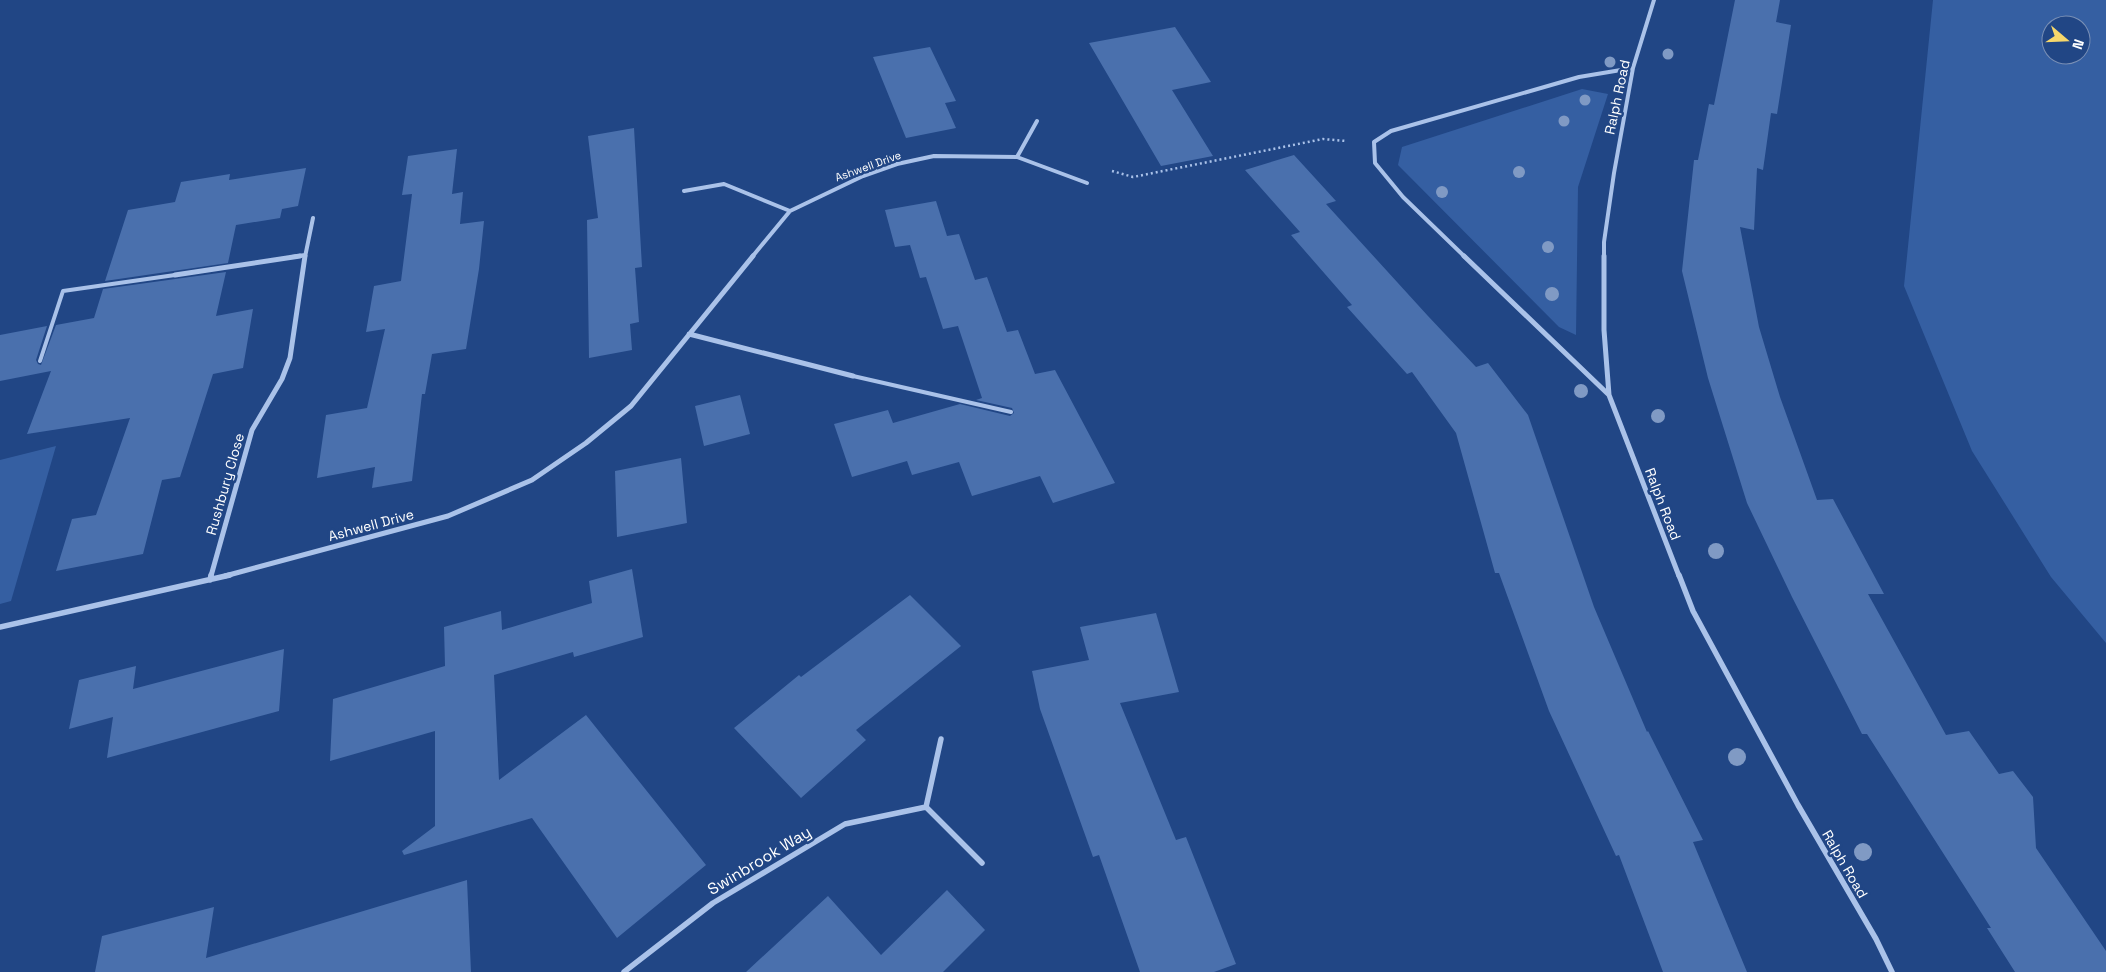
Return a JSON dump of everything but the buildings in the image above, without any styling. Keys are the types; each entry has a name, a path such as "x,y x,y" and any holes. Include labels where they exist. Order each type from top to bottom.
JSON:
{"street":[{"name":"Ralph Road","path":"1654,0 1633,68 1604,242 1604,330 1609,395 1693,611 1793,796 1876,939 1892,972"},
{"path":"1609,395 1403,197 1375,163 1374,142 1391,131 1579,77 1633,68"},
{"path":"1018,157 1037,120"},
{"name":"Ashwell Drive","path":"0,627 210,580 448,516 532,480 586,443 631,406 790,211 863,176 897,164 934,156 1018,157 1087,183"},
{"path":"684,191 724,184 790,211"},
{"name":"Rushbury Close","path":"210,580 252,430 282,379 290,358 305,255 313,218"},
{"path":"175,275 305,255"},
{"path":"689,334 853,376"},
{"path":"941,739 926,807 982,863"},
{"name":"Swinbrook Way","path":"624,972 713,903 845,824 926,807"}],"lane":[{"path":"40,361 63,291 175,275"},
{"path":"853,376 1011,412"}],"path":[{"path":"1087,183 1103,169 1133,177 1323,140 1374,142"}],"shaded area":[{"path":"1933,0 2106,0 2106,643 2051,577 1972,451 1904,286"},
{"path":"1582,89 1608,94 1578,187 1576,335 1559,327 1398,165 1402,147"},
{"path":"56,446 11,601 0,604 0,460"}]}
